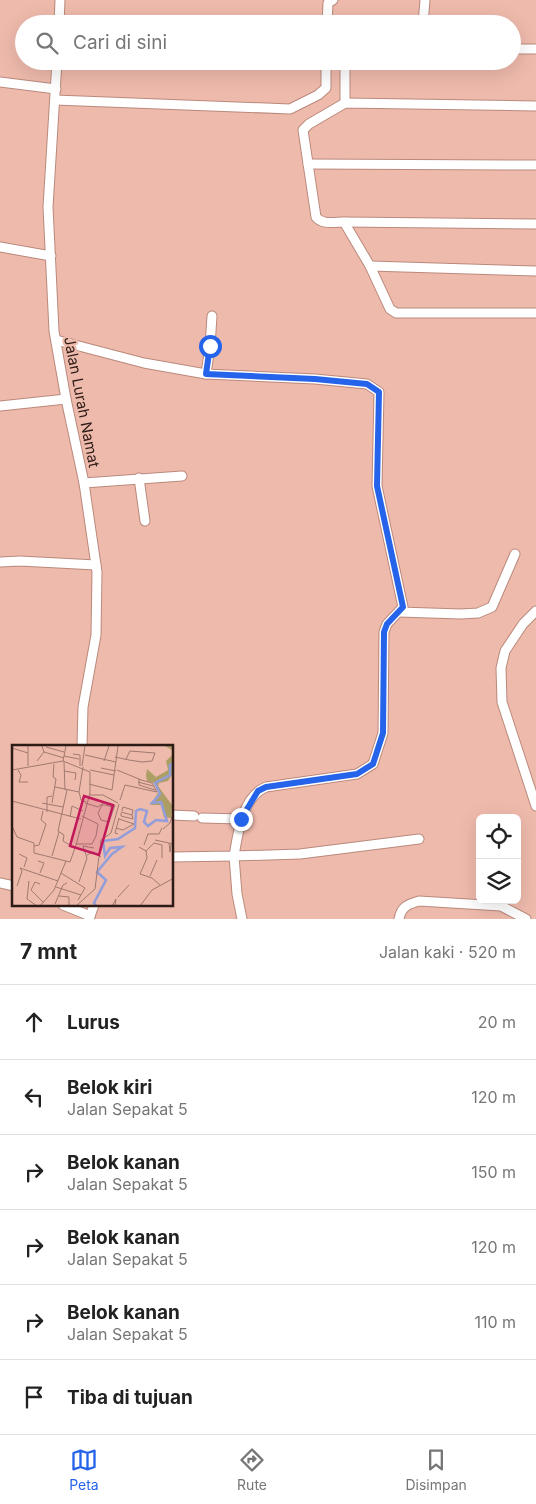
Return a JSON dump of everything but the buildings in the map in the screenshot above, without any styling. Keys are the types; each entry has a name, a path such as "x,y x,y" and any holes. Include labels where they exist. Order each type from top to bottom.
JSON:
{"street":[{"path":"59,15 60,0"},
{"path":"327,15 328,4 333,0"},
{"path":"424,15 425,0"},
{"path":"521,49 536,49"},
{"name":"Jalan Lurah Namat","path":"57,70 48,207 56,340 66,399 84,483 96,565 96,634 83,707 82,745"},
{"path":"55,100 290,109 318,95 326,88 326,70"},
{"path":"345,70 345,103"},
{"path":"0,82 56,89"},
{"path":"536,106 345,103 309,124 303,130 318,220 323,222 536,224"},
{"path":"308,164 536,165"},
{"path":"344,222 370,266 386,304 396,313 536,313"},
{"path":"0,247 51,256"},
{"path":"370,266 536,271"},
{"path":"206,374 212,316"},
{"path":"56,340 144,363 206,374 315,379 367,384 379,392 377,486 403,607 387,624 384,632 383,733 373,764 357,774 266,787 258,791 241,819 234,856 237,894 242,919"},
{"path":"0,406 66,399"},
{"path":"84,483 182,476"},
{"path":"139,478 145,521"},
{"path":"399,612 478,613 492,606 515,554"},
{"path":"0,562 20,561 96,565"},
{"path":"536,611 523,624 505,651 501,668 502,702 536,806"},
{"path":"174,815 241,819"},
{"path":"174,857 300,854 420,839"},
{"path":"399,919 401,912 407,904 419,901 501,906 526,919"},
{"path":"65,906 90,918 94,906"}],"route":[{"path":"210,346 206,374 315,379 367,384 379,392 377,486 403,607 387,624 384,632 383,733 373,764 357,774 266,787 258,791 241,819"}]}
